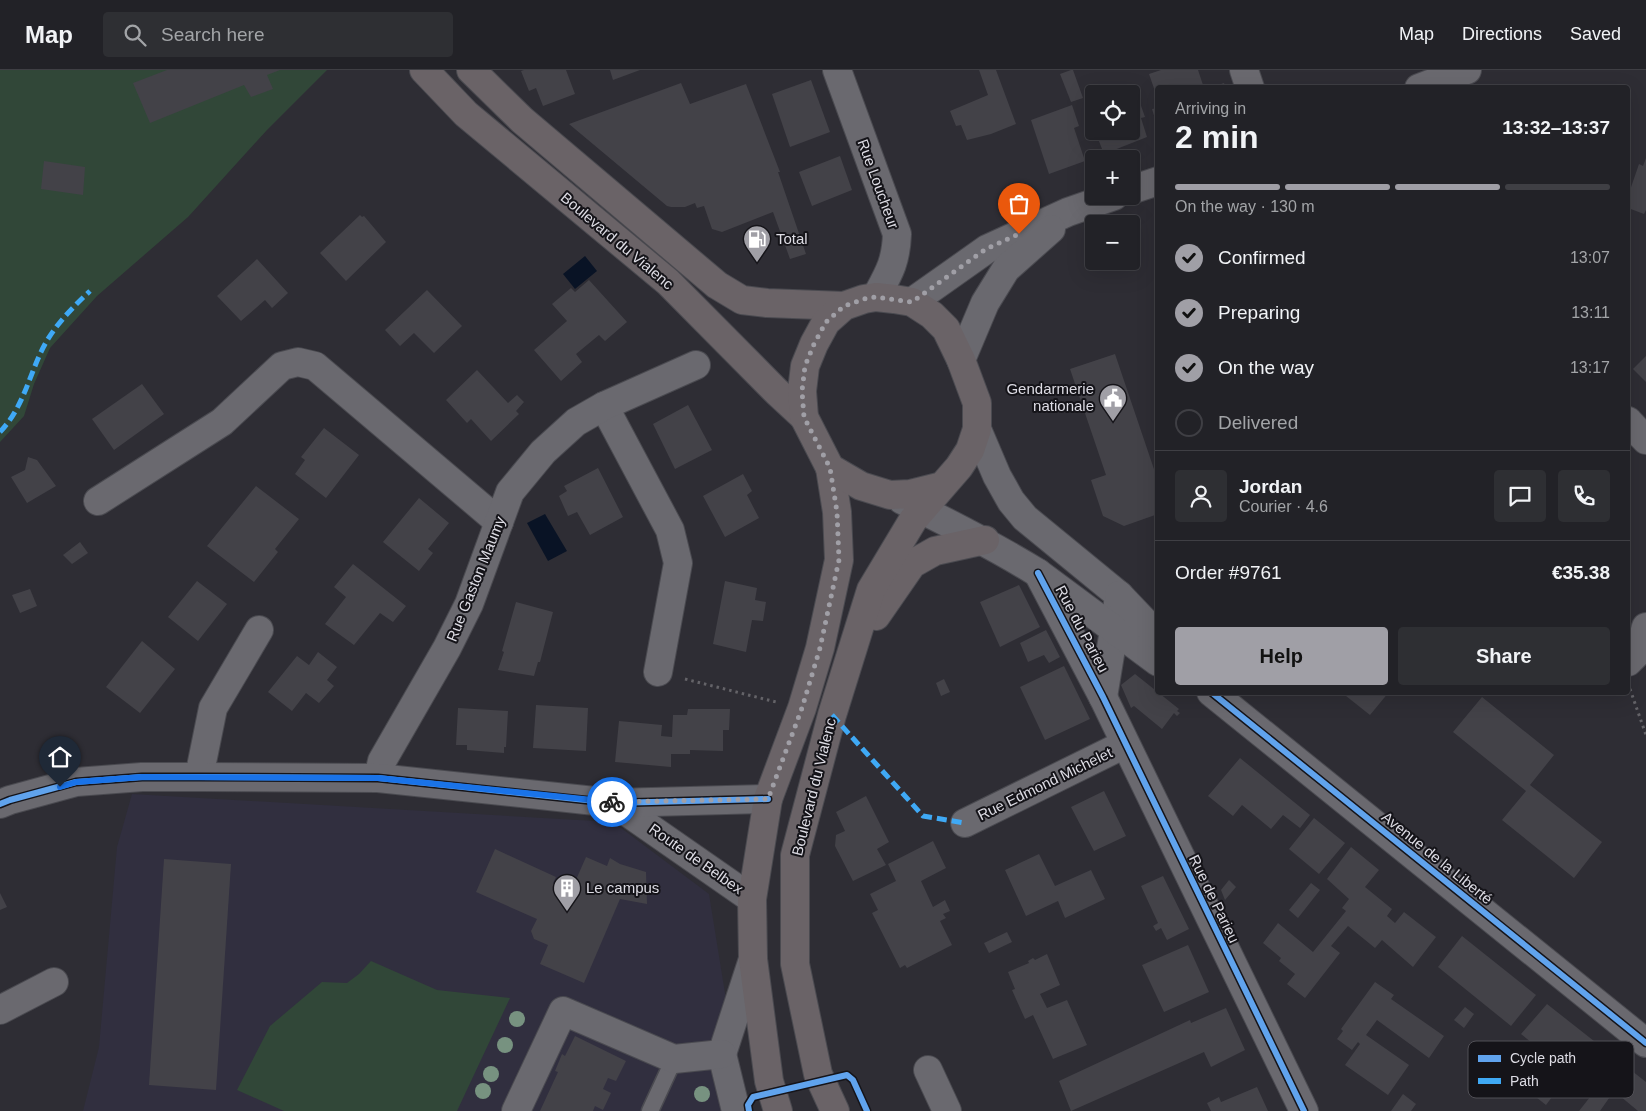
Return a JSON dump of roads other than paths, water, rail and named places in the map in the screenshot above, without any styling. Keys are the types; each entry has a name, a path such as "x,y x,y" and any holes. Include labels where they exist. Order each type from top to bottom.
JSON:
{"main road":[{"name":"Boulevard du Vialenc","path":"424,70 466,114 668,282 804,417"},
{"path":"483,75 522,120 717,285 742,300 767,303 844,306 876,297 912,302 932,315 946,329 961,360 977,404 977,429"},
{"path":"844,306 826,322 814,344 805,366 802,391 804,417 830,468 861,486 890,495 910,494 942,486"},
{"name":"Boulevard du Vialenc","path":"835,1111 818,1074 795,964 795,855 832,715 871,590 906,531 959,467 970,450 977,429"},
{"name":"Boulevard du Vialenc","path":"778,1111 769,1081 753,959 752,898 768,799 802,708 820,648 839,560 837,512 830,468"},
{"path":"850,654 912,564 935,551 985,540"}],"street":[{"name":"Rue Loucheur","path":"837,70 897,234 896,252 892,268 876,297"},
{"path":"1244,70 1249,85"},
{"path":"1427,85 1467,70"},
{"path":"1140,187 1155,182"},
{"path":"912,302 986,249 1068,212 1088,205"},
{"path":"961,360 986,303 1006,270 1068,212"},
{"path":"98,501 222,422 282,366 298,362 315,366 499,522"},
{"name":"Rue Gaston Maumy","path":"378,778 382,761 448,648 469,604 510,492 543,452 576,422 604,406 696,365"},
{"path":"604,406 670,530 678,563 658,672"},
{"path":"1630,423 1646,440"},
{"path":"977,429 997,476 1011,501 1155,659"},
{"path":"890,495 985,540 1038,573 1155,634"},
{"name":"Rue du Parieu","path":"1038,573 1103,697"},
{"name":"Rue du Parieu","path":"1103,697 1116,615"},
{"path":"1630,660 1639,650 1646,627"},
{"path":"199,777 213,708 259,630"},
{"name":"Avenue de la Liberté","path":"1215,695 1646,1043"},
{"name":"Rue de Parieu","path":"1103,697 1304,1111"},
{"name":"Rue Edmond Michelet","path":"966,823 1125,744"},
{"name":"Route de Belbex","path":"0,804 76,782 142,777 378,778 614,803 768,799"},
{"name":"Route de Belbex","path":"614,803 752,898"},
{"path":"736,1111 722,1054 753,959"},
{"path":"0,1010 54,982"},
{"path":"516,1111 563,1011 674,1059 722,1054"},
{"path":"928,1070 947,1111"}],"lane":[{"path":"650,1111 674,1059"}],"water":[{"path":"585,256 597,271 575,289 563,274"},
{"path":"545,514 567,551 548,561 527,523"}],"place":[{"name":"Total","path":"757,263"},
{"name":"Gendarmerie nationale","path":"1113,422"},
{"name":"Le campus","path":"567,912"}]}
